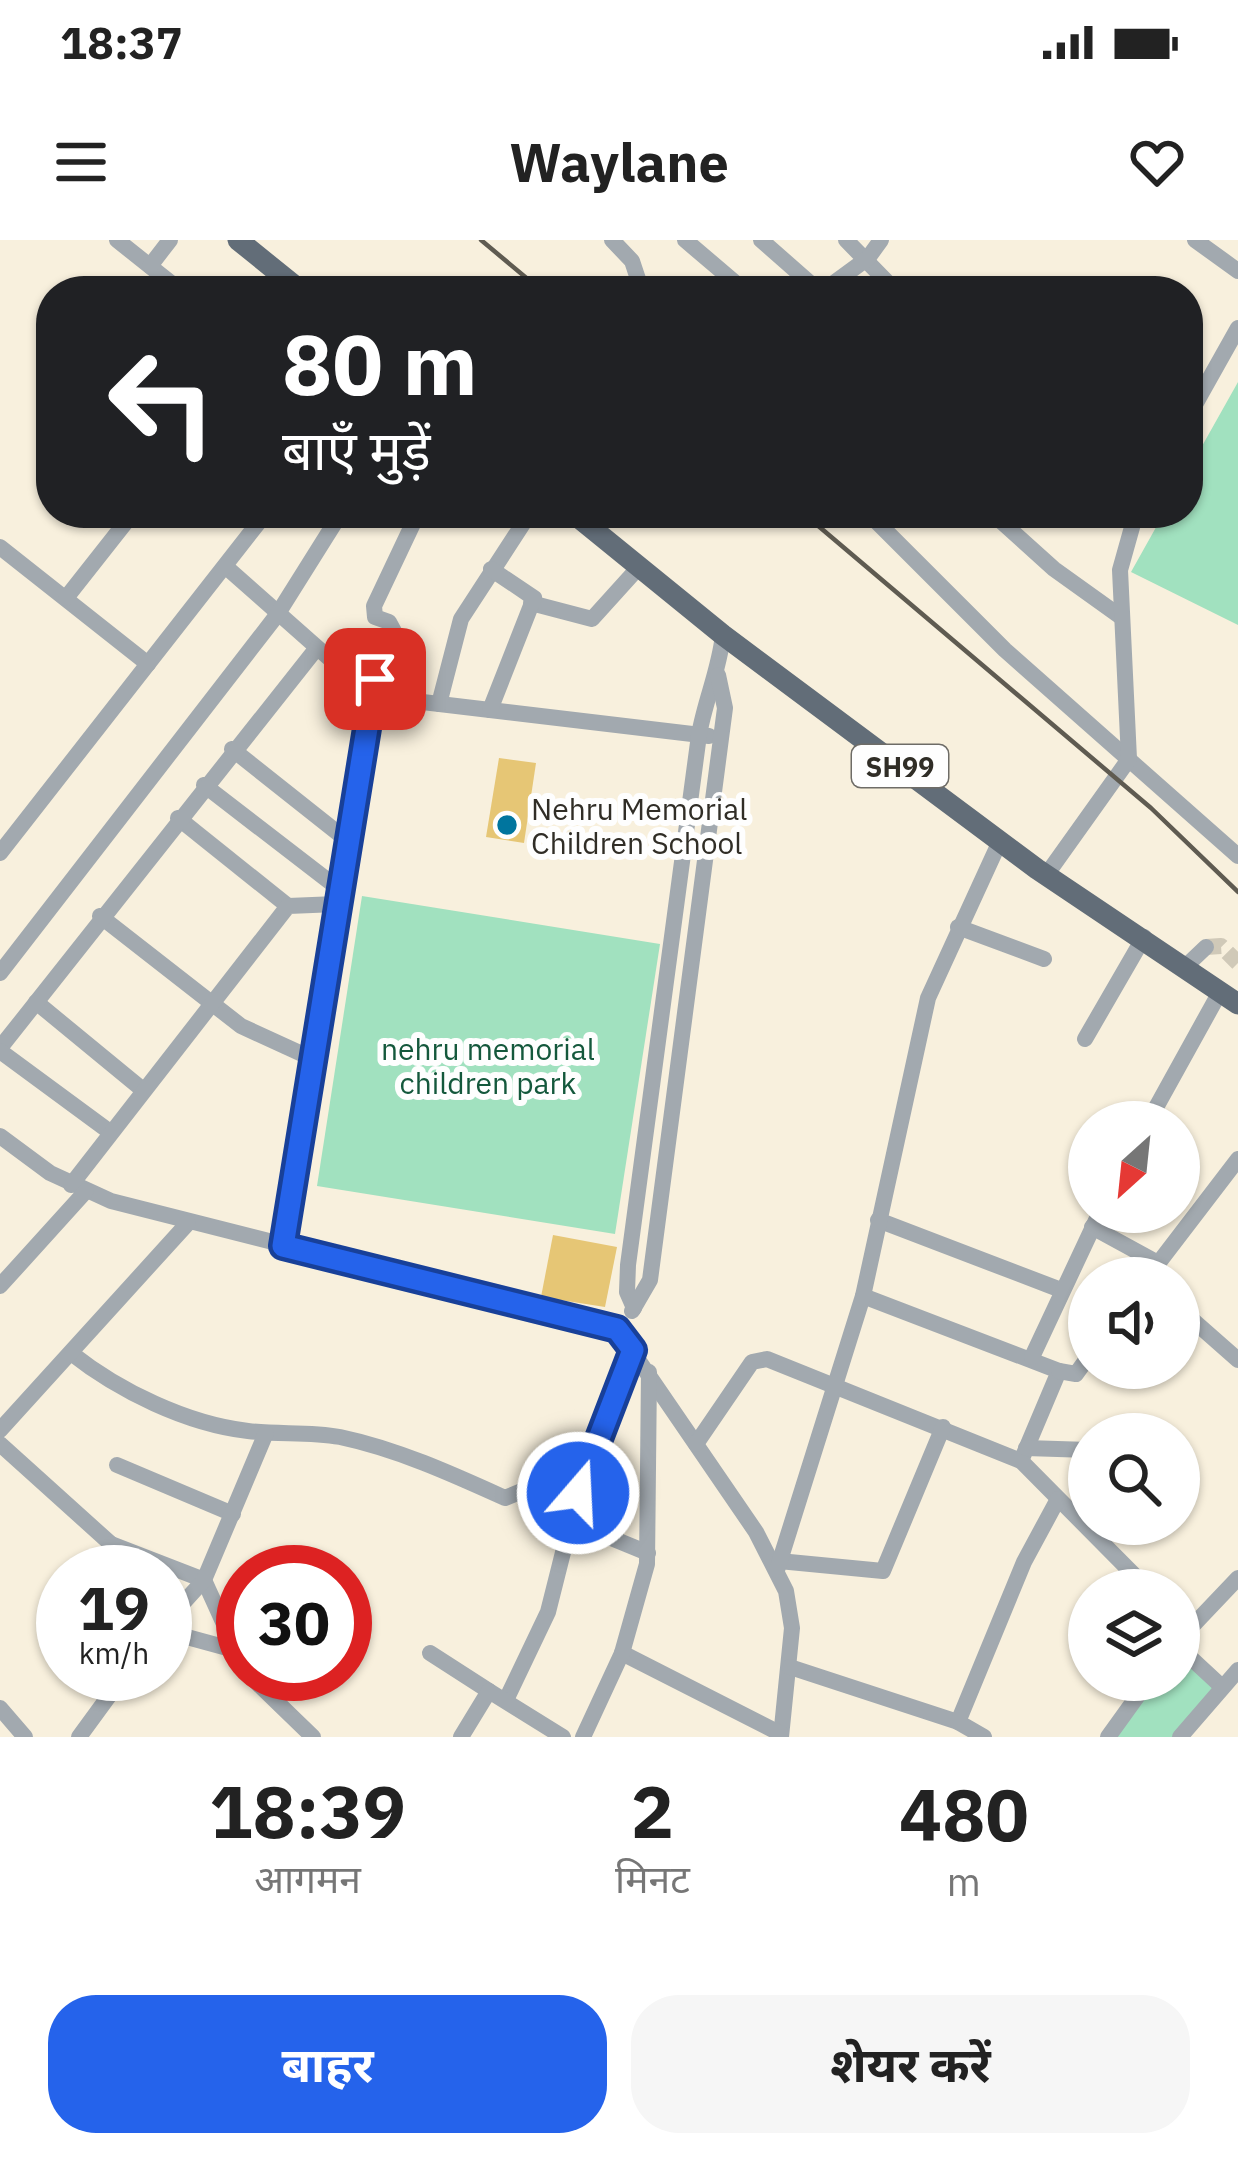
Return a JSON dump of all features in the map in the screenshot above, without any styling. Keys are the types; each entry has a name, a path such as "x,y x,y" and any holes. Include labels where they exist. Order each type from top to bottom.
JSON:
{"main road":[{"path":"238,240 282,276"},
{"name":"SH99","path":"591,528 723,635 1000,841 1229,997"}],"street":[{"path":"117,240 162,276"},
{"path":"150,266 170,240"},
{"path":"613,240 632,261 637,276"},
{"path":"685,240 728,276"},
{"path":"761,240 803,276"},
{"path":"846,240 883,276"},
{"path":"842,276 868,258 881,240"},
{"path":"1195,240 1238,271"},
{"path":"1203,390 1238,328"},
{"path":"66,598 121,528"},
{"path":"0,853 254,528"},
{"path":"0,973 277,615 332,528"},
{"path":"283,1246 372,696 396,635 389,622 376,617 374,606 411,528"},
{"path":"439,704 461,619 519,528"},
{"path":"888,528 1005,650 1238,856"},
{"path":"1009,528 1054,569 1121,617"},
{"path":"1047,874 1129,759 1120,570 1132,528"},
{"path":"0,547 148,664"},
{"path":"225,566 372,696 722,738"},
{"path":"531,603 592,619 639,567"},
{"path":"490,569 534,594 490,710"},
{"path":"617,1329 650,1280 722,738 725,708 718,675 723,635"},
{"path":"110,1132 0,1049 100,916 316,649"},
{"path":"634,1308 626,1281 699,735 709,688 718,675"},
{"path":"232,749 348,841"},
{"path":"204,785 338,897"},
{"path":"178,818 288,906"},
{"path":"778,1565 838,1388 863,1296 923,1016 958,927 1000,841"},
{"path":"0,1286 78,1188 110,1132 288,906 338,897"},
{"path":"100,916 252,1033 313,1059"},
{"path":"958,927 1044,959"},
{"path":"1085,1039 1144,937"},
{"path":"1186,966 1206,947"},
{"path":"670,965 691,968"},
{"path":"1162,1101 1229,997"},
{"path":"36,1002 143,1090"},
{"path":"0,1136 78,1188 188,1222 617,1329 778,1565 792,1628 781,1736 622,1653"},
{"path":"1163,1257 1238,1159"},
{"path":"878,1220 1060,1290"},
{"path":"0,1430 188,1222"},
{"path":"1032,1357 1089,1233"},
{"path":"1112,1233 1138,1257"},
{"path":"863,1296 1068,1372"},
{"path":"1200,1327 1238,1360"},
{"path":"506,1700 548,1612 585,1465 633,1350"},
{"path":"71,1353 179,1414 266,1433 302,1430 346,1438 442,1469 505,1498 585,1465"},
{"path":"696,1444 759,1358 1024,1454 1068,1451"},
{"path":"583,1737 622,1653 648,1553 649,1371"},
{"path":"1024,1454 1060,1371"},
{"path":"778,1565 883,1570 943,1427"},
{"path":"192,1594 204,1580 266,1433"},
{"path":"0,1444 111,1544 204,1580 216,1610"},
{"path":"1024,1454 1058,1499 1128,1569"},
{"path":"117,1465 233,1514"},
{"path":"958,1723 1024,1562 1058,1499"},
{"path":"570,1521 648,1553"},
{"path":"1200,1621 1238,1578"},
{"path":"430,1653 563,1737"},
{"path":"1200,1665 1220,1685"},
{"path":"790,1667 958,1723 984,1737"},
{"path":"1180,1737 1220,1685 1238,1670"},
{"path":"460,1737 489,1691"},
{"path":"79,1737 105,1701"},
{"path":"276,1701 313,1737"},
{"path":"1108,1737 1134,1701"},
{"path":"0,1708 25,1737"}],"green space":[{"path":"1238,382 1238,625 1131,572 1156,528 1203,528 1203,444"},
{"name":"nehru memorial children park","path":"362,896 660,944 615,1234 317,1186"},
{"path":"1200,1672 1215,1685 1174,1737 1111,1737 1139,1701 1200,1701"}],"building":[{"path":"499,758 536,763 524,843 486,837"},
{"path":"553,1235 617,1247 605,1307 541,1297"}],"tunnel":[{"path":"1206,947 1221,946 1238,963"}],"railway":[{"path":"481,240 524,276"},
{"path":"821,528 1151,808 1238,892"}],"place":[{"name":"Nehru Memorial Children School","path":"507,825"}],"route":[{"path":"375,679 283,1246 617,1329 633,1350 578,1493"}]}
